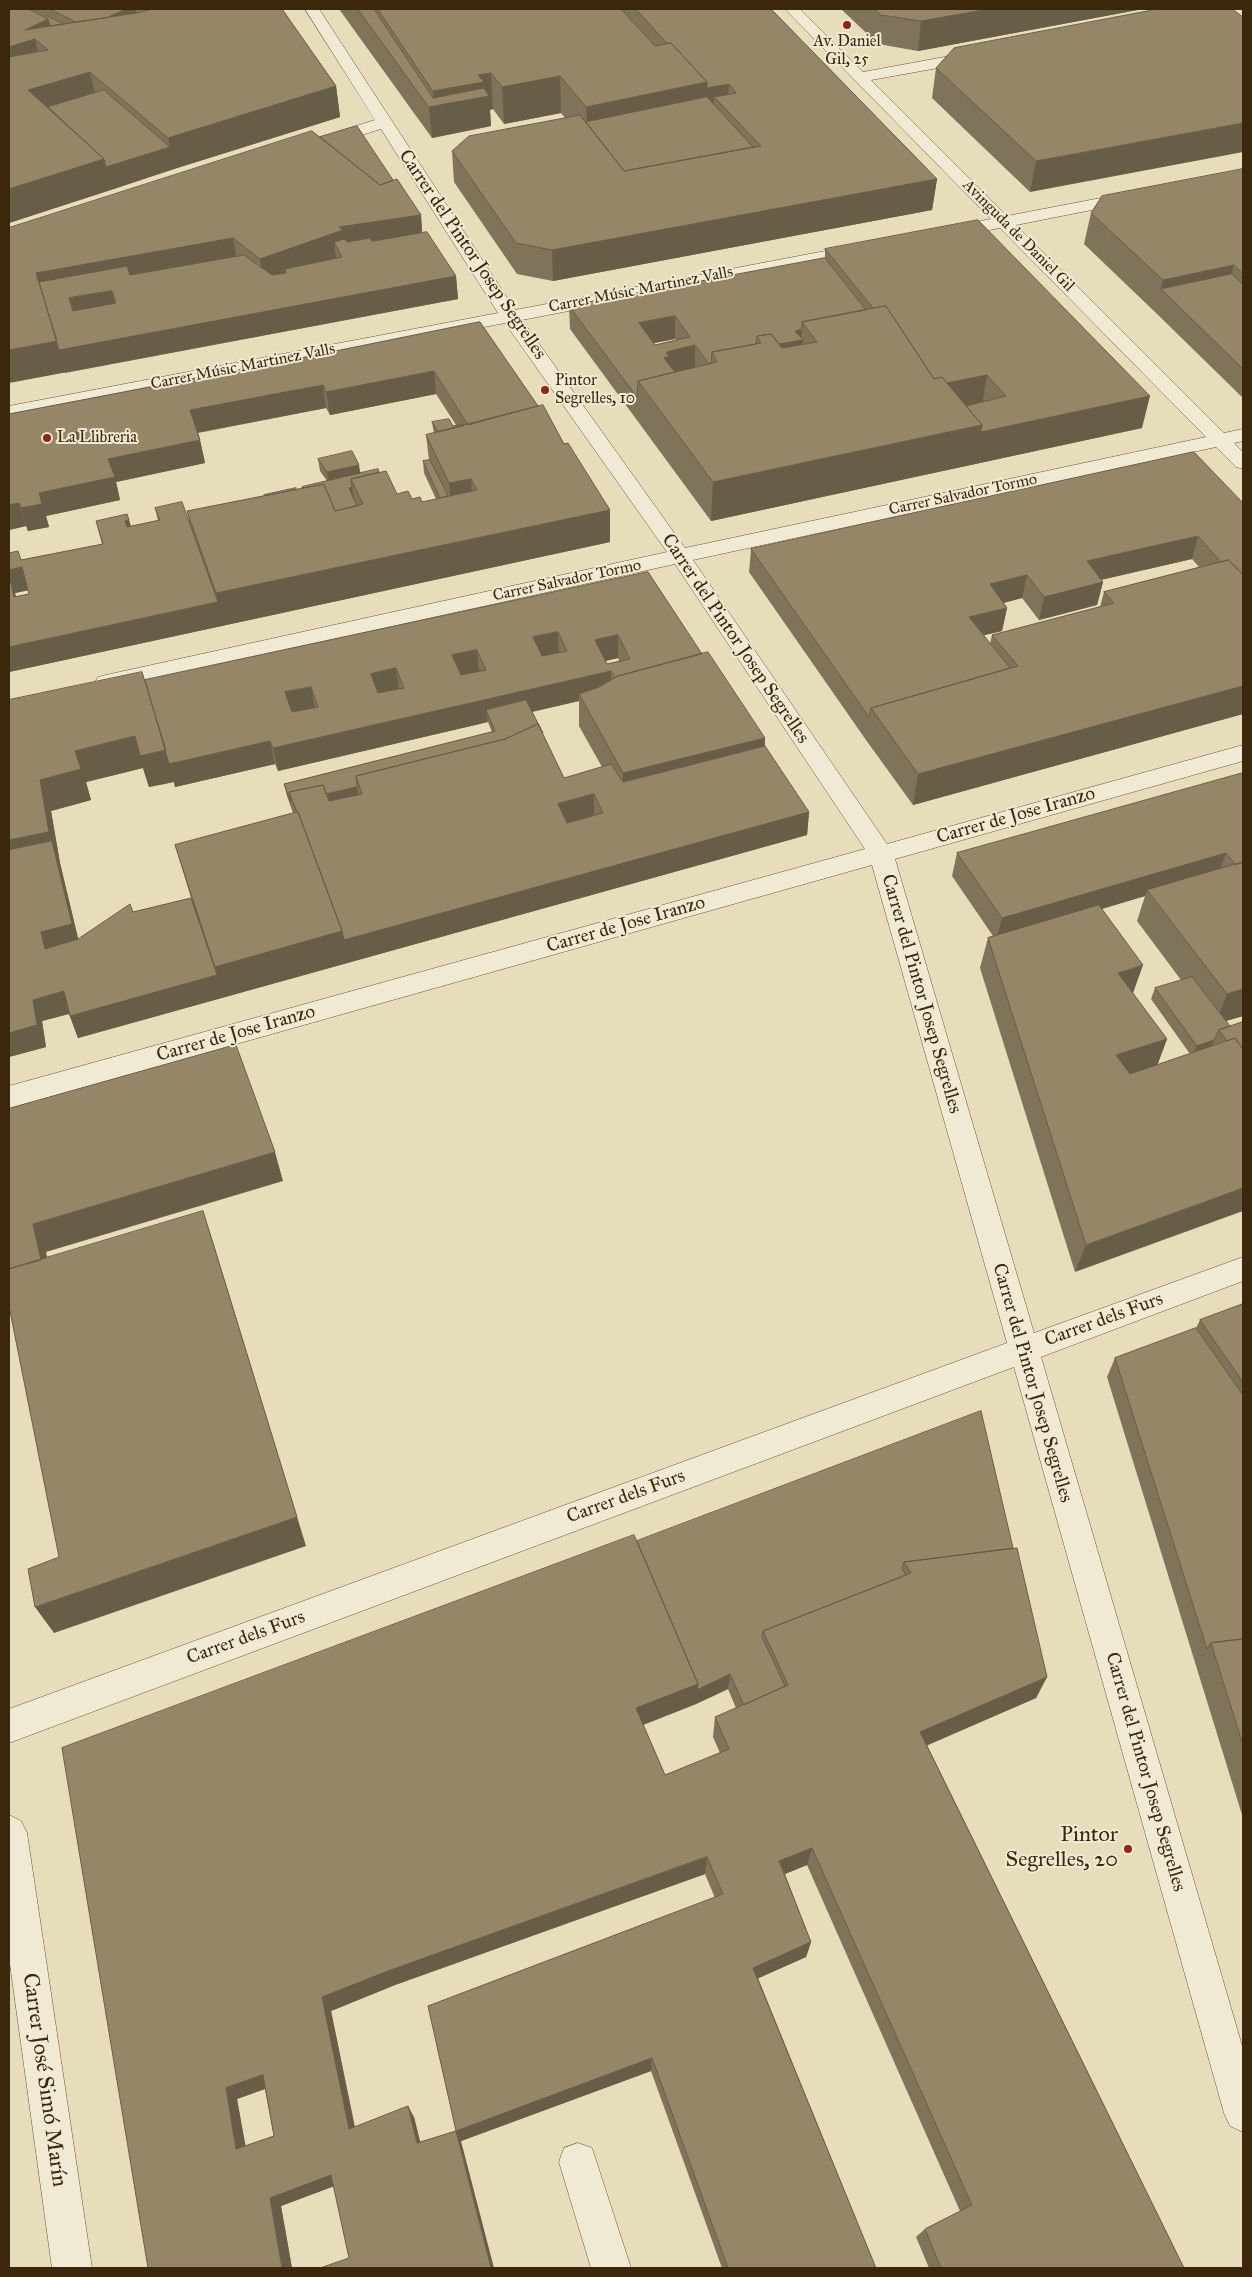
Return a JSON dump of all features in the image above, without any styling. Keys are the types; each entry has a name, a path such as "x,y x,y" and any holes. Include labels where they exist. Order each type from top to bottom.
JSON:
{"street":[{"name":"Carrer del Pintor Josep Segrelles","path":"312,9 509,315 680,556 880,854 895,900 1243,2113"},
{"name":"Avinguda de Daniel Gil","path":"792,9 1243,463"},
{"path":"860,77 988,54"},
{"path":"309,146 384,122"},
{"path":"926,236 1147,194"},
{"name":"Carrer Músic Martinez Valls","path":"9,412 878,246"},
{"name":"Carrer Salvador Tormo","path":"87,686 1243,435"},
{"name":"Carrer de Jose Iranzo","path":"9,1097 1243,752"},
{"name":"Carrer dels Furs","path":"9,1726 1243,1269"},
{"name":"Carrer José Simó Marín","path":"9,1832 72,2268"},
{"path":"578,2162 611,2268"}],"building":[{"path":"9,9 29,9 48,19 25,30 153,9 282,9 336,86 168,138 90,72 28,90 104,159 9,189 9,57 48,50 35,39 9,47"},
{"path":"29,9 33,9 63,24 50,26 48,19"},
{"path":"50,9 126,9 106,18 76,22"},
{"path":"358,9 374,9 433,98 484,88 489,96 429,107"},
{"path":"378,9 621,9 655,46 671,43 707,82 586,107 560,76 502,87 491,73 478,75 484,82 433,91"},
{"path":"636,9 771,9 937,179 552,250 516,243 452,151 469,136 580,115 624,171 761,146 714,97 736,93 729,84 707,88 707,82"},
{"path":"875,9 989,9 921,21 881,15"},
{"path":"1158,9 1232,9 1243,17 1243,123 1036,161 936,68 954,48"},
{"path":"104,90 170,147 106,167 104,159 48,107"},
{"path":"707,97 753,147 624,171 586,122"},
{"path":"357,126 393,180 380,185 320,137"},
{"path":"312,131 380,185 397,179 421,215 339,227 343,230 260,259 233,238 36,273 57,341 9,350 9,228"},
{"path":"1243,169 1243,274 1234,265 1163,280 1091,213 1102,196"},
{"path":"978,220 1150,396 981,432 982,425 966,406 1006,396 987,375 947,383 942,377 934,379 886,306 873,308 825,249"},
{"path":"427,232 456,276 59,350 39,282 127,266 130,275 244,255 272,275 286,273 285,269 342,257 334,242 344,239 348,242 370,238 372,241","holes":["112,291 116,303 73,311 69,298"]},
{"path":"825,258 866,310 802,322 802,329 795,331 803,340 779,344 771,334 757,336 756,344 712,352 711,363 709,364 695,345 666,352 669,356 664,358 675,372 638,381 637,397 569,306","holes":["675,316 690,337 655,345 639,323"]},
{"path":"1232,274 1243,285 1243,369 1161,289"},
{"path":"886,306 934,379 942,377 982,425 713,482 638,381 717,362 712,352 761,343 757,336 771,334 782,348 817,342 802,322"},
{"path":"480,322 538,406 468,425 434,371 326,392 323,385 190,410 200,440 108,459 115,477 39,493 42,504 21,508 19,503 9,505 9,414","holes":["83,431 85,439 71,442 69,434"]},
{"path":"543,405 564,444 568,443 610,510 216,593 187,511 324,484 335,511 363,504 351,479 386,471 397,494 408,491 412,499 420,497 422,502 477,490 471,479 449,483 426,435"},
{"path":"449,419 453,426 462,424 463,426 438,432 432,422"},
{"path":"352,451 359,465 327,472 318,459"},
{"path":"1194,452 1243,503 1243,575 1229,560 1221,562 1198,536 1087,561 1103,582 1044,597 1027,575 990,584 1007,608 969,617 1010,668 871,708 869,717 751,549"},
{"path":"430,460 448,496 440,498 423,461"},
{"path":"378,469 379,472 351,479 352,487 349,488 357,506 335,511 324,484 302,488 302,487"},
{"path":"296,488 265,496 264,495"},
{"path":"182,502 218,602 9,647 9,574 14,597 29,594 22,567 9,570 9,553 18,551 21,560 103,544 96,521 127,514 129,520 125,521 127,527 160,520 155,508"},
{"path":"1229,560 1243,575 1243,686 918,774 871,708 1018,666 992,635 1114,603 1104,592"},
{"path":"648,572 702,654 615,678 611,671 273,748 270,741 169,764 145,680","holes":["558,632 567,651 542,656 533,637","618,635 630,659 607,664 595,640","477,650 486,670 461,675 452,655","396,668 404,688 378,693 371,674","311,687 318,707 292,712 285,692"]},
{"path":"708,652 765,738 623,773 579,694 599,687 618,676"},
{"path":"142,672 166,750 140,756 135,736 75,751 81,769 40,780 49,832 9,840 9,700"},
{"path":"526,700 543,733 538,724 505,739 356,776 357,787 326,794 323,785 289,792 291,803 284,784 495,731 486,710"},
{"path":"538,724 564,778 611,764 623,782 765,746 809,812 344,940 289,792 323,785 329,801 362,794 356,776 505,739","holes":["594,794 603,813 567,823 558,804"]},
{"path":"1243,773 1243,862 1236,865 1226,853 1002,918 957,853"},
{"path":"298,812 342,931 215,967 175,845"},
{"path":"52,841 72,924 41,932 45,949 78,939 130,904 133,912 191,898 217,975 70,1016 64,991 33,1000 37,1025 9,1033 9,850"},
{"path":"1243,862 1243,989 1227,994 1147,890"},
{"path":"1099,905 1143,965 1118,973 1167,1039 1116,1055 1130,1074 1235,1038 1243,1049 1243,1188 1086,1245 988,938"},
{"path":"1192,977 1230,1026 1219,1030 1214,1040 1197,1046 1155,988"},
{"path":"1243,1022 1243,1049 1235,1038 1227,1041 1219,1030"},
{"path":"236,1045 275,1152 33,1224 41,1260 9,1269 9,1109"},
{"path":"203,1211 297,1517 35,1607 28,1569 59,1557 9,1306 9,1269"},
{"path":"1243,1304 1243,1382 1200,1320"},
{"path":"1196,1328 1243,1395 1243,1639 1211,1643 1207,1649 1115,1358"},
{"path":"981,1411 1013,1548 904,1562 902,1569 906,1575 763,1631 762,1637 785,1686 744,1705 730,1674 697,1690 698,1684 637,1541"},
{"path":"634,1535 698,1684 636,1708 665,1775 729,1749 715,1717 788,1685 763,1631 911,1573 904,1562 1017,1548 1047,1677 920,1732 1184,2268 941,2268 925,2229 972,2205 812,1848 779,1861 811,1942 753,1968 876,2268 728,2268 652,2058 456,2131 491,2268 320,2268 349,2258 331,2175 270,2198 282,2268 148,2268 62,1748","holes":["707,1857 723,1894 428,2006 456,2131 417,2143 408,2106 349,2129 322,1997 388,1971","263,2075 274,2136 236,2149 226,2088"]},
{"path":"1243,1639 1243,1745 1211,1643"}],"place":[{"name":"Av. Daniel Gil, 25","path":"847,25"},
{"name":"Pintor Segrelles, 10","path":"545,390"},
{"name":"La Llibreria","path":"47,438"},
{"name":"Pintor Segrelles, 20","path":"1128,1849"}]}
